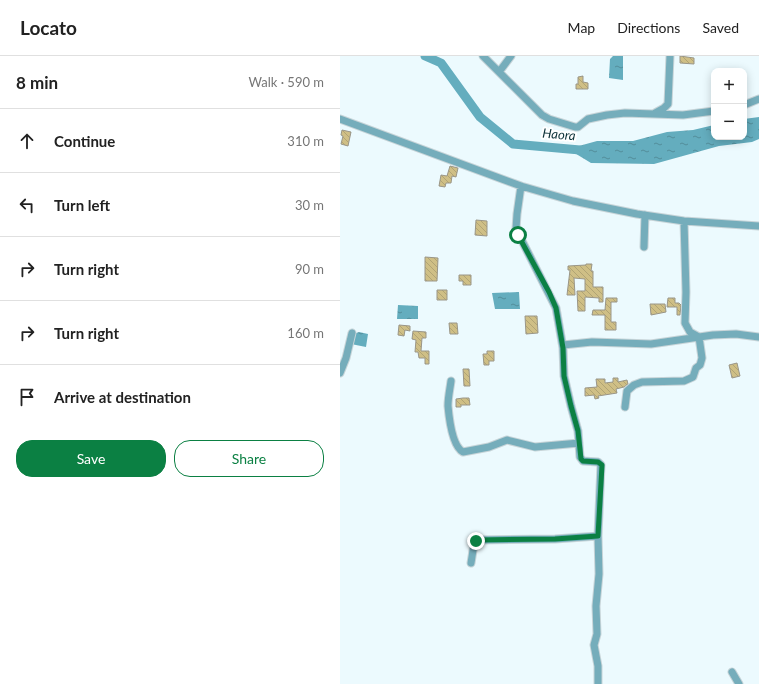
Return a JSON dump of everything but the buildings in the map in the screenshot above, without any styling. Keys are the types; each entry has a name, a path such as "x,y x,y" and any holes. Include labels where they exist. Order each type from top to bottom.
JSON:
{"street":[{"path":"483,56 542,115 549,119 575,127 578,127 588,119 624,113 682,115 711,111"},
{"path":"499,72 511,56"},
{"path":"653,114 668,104 670,56"},
{"path":"746,104 759,99"},
{"path":"340,119 521,186 581,203 684,221 759,226"},
{"path":"521,186 516,228 556,308 563,345 564,376 578,431 581,459 583,461 598,462 602,465 598,536 599,574 596,606 597,634 594,645 598,666 598,684"},
{"path":"644,247 645,215"},
{"path":"684,221 686,292 685,323 690,332 699,336"},
{"path":"340,373 346,358 352,333"},
{"path":"563,345 592,342 651,344 699,336 736,334 759,337"},
{"path":"625,407 627,391 636,383 684,381 693,377 702,358 699,336"},
{"path":"451,381 448,403 452,430 458,448 463,452 489,447 507,440 535,447 579,442"},
{"path":"471,563 474,544 478,540 555,539 598,536"},
{"path":"732,672 739,684"}],"water":[{"path":"613,56 623,56 623,80 609,78 610,59"},
{"path":"759,117 759,139 752,142 719,146 654,164 591,163 568,149 597,141 633,141 667,132 693,130 711,126 711,140 747,140 747,119"},
{"path":"519,292 520,309 495,309 492,293"},
{"path":"398,305 418,306 418,319 397,319"},
{"path":"359,332 368,334 366,347 351,344 354,334"}],"waterway":[{"name":"Haora","path":"425,56 441,63 480,117 513,144 580,150"}],"route":[{"path":"476,541 555,539 598,536 602,465 598,462 583,461 580,457 578,431 564,376 563,348 556,308 518,235"}]}
